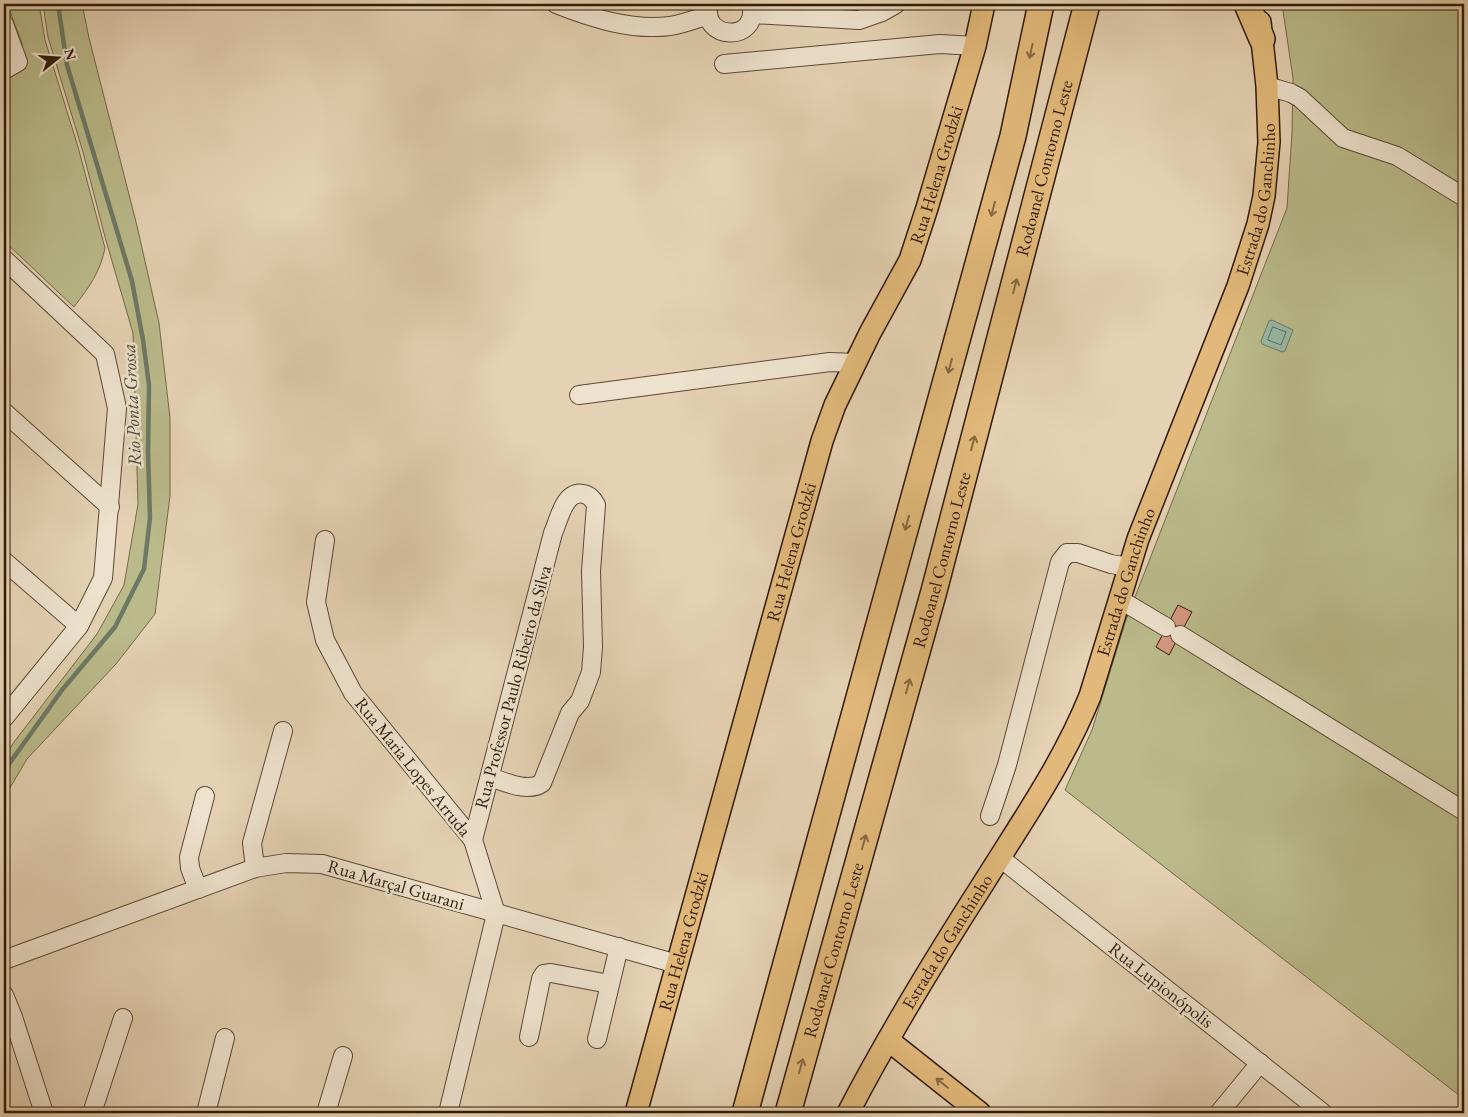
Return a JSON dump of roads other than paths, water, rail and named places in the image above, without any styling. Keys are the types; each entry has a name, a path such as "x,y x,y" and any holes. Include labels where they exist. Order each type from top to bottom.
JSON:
{"highway":[{"path":"746,1113 1013,136 1042,4"},
{"name":"Rodoanel Contorno Leste","path":"788,1113 934,592 1087,4"},
{"path":"1056,127 1098,4"},
{"path":"1247,4 1262,39"}],"main road":[{"name":"Rua Helena Grodzki","path":"636,1113 822,441 835,405 870,332 910,260 975,46 984,4"},
{"name":"Estrada do Ganchinho","path":"848,1113 921,982 1049,777 1090,696 1119,599 1157,488 1238,286 1258,224 1268,168 1269,114 1258,4"},
{"path":"888,1040 980,1113"}],"street":[{"path":"556,4 580,14 635,26 670,26 709,9 715,27 721,31 734,33 747,26 752,9 859,20 882,12 896,4"},
{"path":"4,24 11,66"},
{"path":"724,64 940,44 975,46"},
{"path":"1267,86 1300,98 1342,138 1396,156 1464,197"},
{"path":"4,260 105,354 117,408 104,578 78,626 5,715"},
{"path":"579,395 830,362 855,363"},
{"path":"4,412 110,507"},
{"name":"Rua Professor Paulo Ribeiro da Silva","path":"473,840 553,533 566,502 574,495 584,493 592,498 596,505 592,571 593,647 591,672 580,702 570,714 542,783 536,787 529,788 490,777"},
{"name":"Rua Maria Lopes Arruda","path":"325,540 316,602 325,640 353,693 473,840 496,914"},
{"path":"990,816 1007,765 1060,562 1067,553 1078,553 1129,568"},
{"path":"4,561 78,626"},
{"path":"1119,599 1464,811"},
{"path":"256,868 252,843 283,731"},
{"path":"198,889 190,868 189,857 205,796"},
{"name":"Rua Lupionópolis","path":"999,857 1323,1113"},
{"name":"Rua Marçal Guarani","path":"4,960 256,868 286,863 322,864 678,964"},
{"path":"448,1113 496,914"},
{"path":"597,1039 618,947"},
{"path":"529,1036 541,979 544,974 551,973 609,984"},
{"path":"4,995 44,1113"},
{"path":"92,1113 123,1018"},
{"path":"206,1113 225,1038"},
{"path":"326,1113 343,1056"},
{"path":"1219,1113 1260,1063"}],"water":[{"path":"1272,320 1293,330 1285,351 1282,352 1262,344 1261,341 1269,321"}],"waterway":[{"name":"Rio Ponta Grossa","path":"4,771 62,690 115,627 144,569 150,518 148,452 149,385 143,340 132,281 67,65 58,4"}]}
